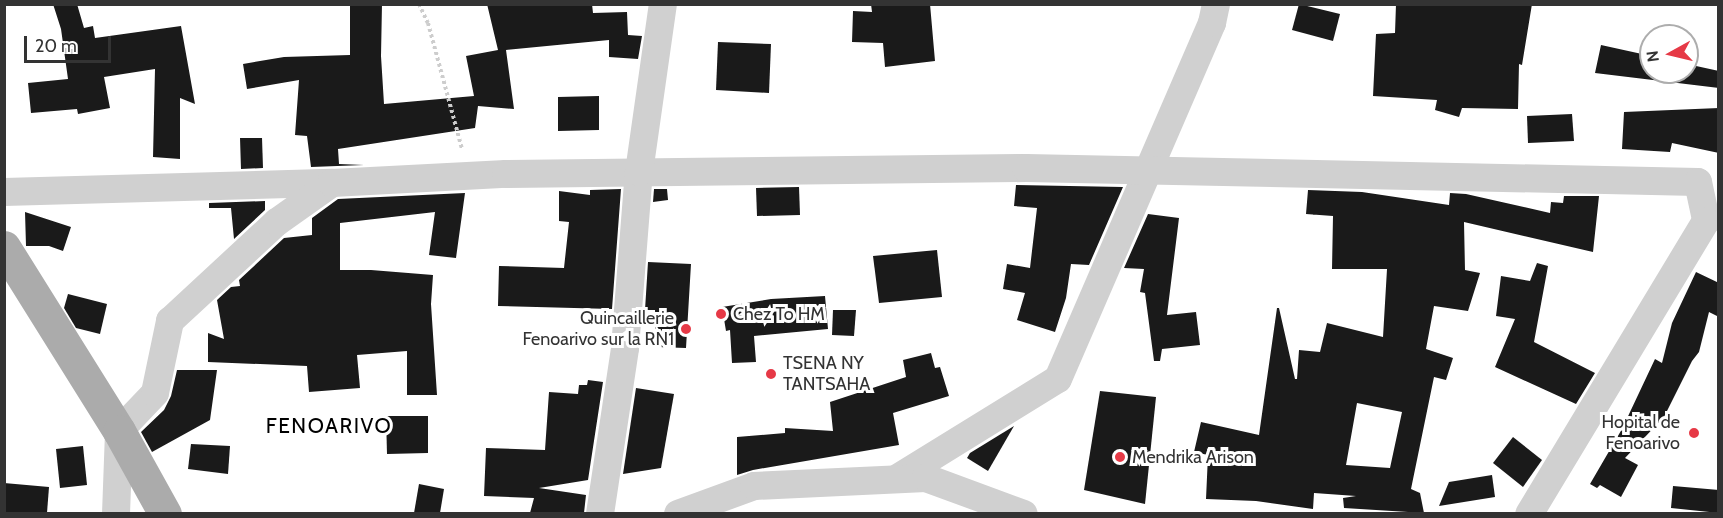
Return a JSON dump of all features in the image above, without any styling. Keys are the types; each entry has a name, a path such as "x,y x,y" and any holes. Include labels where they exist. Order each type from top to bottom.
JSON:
{"main road":[{"path":"4,247 118,431 165,513"}],"street":[{"path":"600,513 625,348 639,172 663,4"},
{"path":"896,479 1058,379 1212,23 1216,4"},
{"path":"4,192 639,172 1148,169 1698,182 1706,221 1528,513"},
{"path":"117,513 118,431 155,393 170,321 277,222 332,183"},
{"path":"678,513 754,486 926,478 975,504 1024,513"}],"path":[{"path":"419,4 428,23 469,176"}],"building":[{"path":"53,4 77,4 84,28 93,26 95,38 181,26 195,104 180,98 180,159 153,157 155,69 104,77 110,108 78,114 77,109 31,113 28,83 68,79 61,29"},
{"path":"350,4 382,4 381,56 384,104 474,96 466,56 498,50 487,4 592,4 593,13 627,12 628,35 642,36 638,59 609,57 609,40 506,50 514,109 478,106 475,128 338,149 339,164 364,165 311,167 307,136 295,135 299,80 247,89 243,64 284,57 350,55"},
{"path":"871,4 930,4 935,61 885,67 883,43 852,42 853,11 872,12"},
{"path":"1299,4 1340,14 1333,41 1292,30"},
{"path":"1396,4 1532,4 1522,65 1519,64 1518,109 1462,108 1459,117 1435,110 1437,100 1373,96 1376,34 1395,33"},
{"path":"718,42 771,44 769,93 716,90"},
{"path":"1601,45 1639,53 1639,78 1595,73"},
{"path":"1699,67 1719,71 1719,88 1686,84 1699,84"},
{"path":"599,96 599,130 558,131 558,97"},
{"path":"1719,108 1719,153 1672,143 1670,152 1622,149 1624,112"},
{"path":"1572,114 1574,141 1528,143 1527,116"},
{"path":"240,138 262,138 263,168 241,169"},
{"path":"1016,185 1123,187 1089,265 1071,264 1066,298 1055,332 1017,320 1025,293 1003,289 1007,264 1030,268 1037,208 1014,206"},
{"path":"799,187 800,215 757,216 756,188"},
{"path":"621,189 612,309 498,306 499,266 564,268 569,222 559,221 559,191 590,195 590,190"},
{"path":"654,189 667,189 668,200 653,202"},
{"path":"1308,190 1362,192 1449,205 1450,193 1466,194 1550,213 1551,202 1563,203 1564,196 1599,196 1593,252 1464,222 1465,270 1480,273 1468,311 1434,306 1426,349 1453,358 1446,380 1434,377 1411,489 1420,493 1424,513 1344,508 1343,498 1356,496 1314,493 1313,509 1256,501 1206,499 1208,455 1194,452 1201,422 1259,435 1277,308 1279,308 1295,379 1297,379 1299,350 1320,352 1327,323 1383,337 1387,269 1332,269 1333,216 1306,214","holes":["1357,403 1402,412 1390,468 1346,465"]},
{"path":"465,193 456,258 429,255 435,212 340,223 340,270 433,275 431,304 437,395 407,395 407,351 357,355 360,388 309,392 307,366 208,362 208,333 224,339 217,300 231,287 240,286 239,280 284,238 312,235 312,218 338,199"},
{"path":"265,201 265,210 234,239 231,208 209,208 209,203"},
{"path":"25,212 71,227 63,251 49,246 26,246"},
{"path":"1148,214 1179,218 1167,315 1196,312 1200,345 1162,349 1160,361 1154,361 1145,293 1140,292 1144,269 1124,268"},
{"path":"937,250 942,297 879,303 873,256"},
{"path":"648,262 691,264 686,348 656,347 655,310 645,310"},
{"path":"1537,263 1548,266 1534,342 1595,373 1576,404 1495,367 1515,319 1496,316 1501,276 1530,281"},
{"path":"1696,272 1719,283 1719,317 1709,312 1699,352 1692,361 1664,417 1625,458 1638,465 1621,497 1600,485 1597,488 1590,484 1622,429 1655,359 1662,363 1672,323"},
{"path":"68,294 107,304 100,334 76,328 64,308"},
{"path":"825,296 828,329 754,336 756,362 732,363 730,330 726,331 722,307 771,299"},
{"path":"833,310 856,310 854,336 832,335"},
{"path":"931,353 935,368 940,367 949,396 893,413 899,445 753,470 737,475 737,437 785,433 785,428 833,431 830,402 906,377 903,360"},
{"path":"177,370 217,370 210,420 152,452 141,432 164,410 171,396"},
{"path":"588,380 603,382 588,480 539,488 586,495 584,513 530,513 534,498 484,496 486,448 545,450 549,392 578,394 579,385 587,385"},
{"path":"636,388 674,394 661,468 623,474"},
{"name":"Mendrika Arison","path":"1100,391 1156,397 1145,504 1084,490"},
{"path":"386,416 428,416 428,453 387,454"},
{"path":"1014,426 988,471 967,458 970,453"},
{"path":"1513,437 1542,460 1523,487 1493,463"},
{"path":"191,444 230,446 228,474 188,469"},
{"path":"83,446 87,485 60,488 56,449"},
{"path":"1492,475 1495,497 1439,506 1449,482"},
{"path":"4,483 49,487 47,513 4,513"},
{"path":"419,484 444,489 440,513 414,513"},
{"path":"1673,486 1719,490 1719,513 1671,508"}],"place":[{"name":"Chez To HM","path":"721,314"},
{"name":"Quincaillerie Fenoarivo sur la RN1","path":"686,329"},
{"name":"TSENA NY TANTSAHA","path":"771,374"},
{"name":"Hopital de Fenoarivo","path":"1694,433"},
{"name":"Mendrika Arison","path":"1120,457"}],"district":[{"name":"FENOARIVO","path":"329,426"}]}
